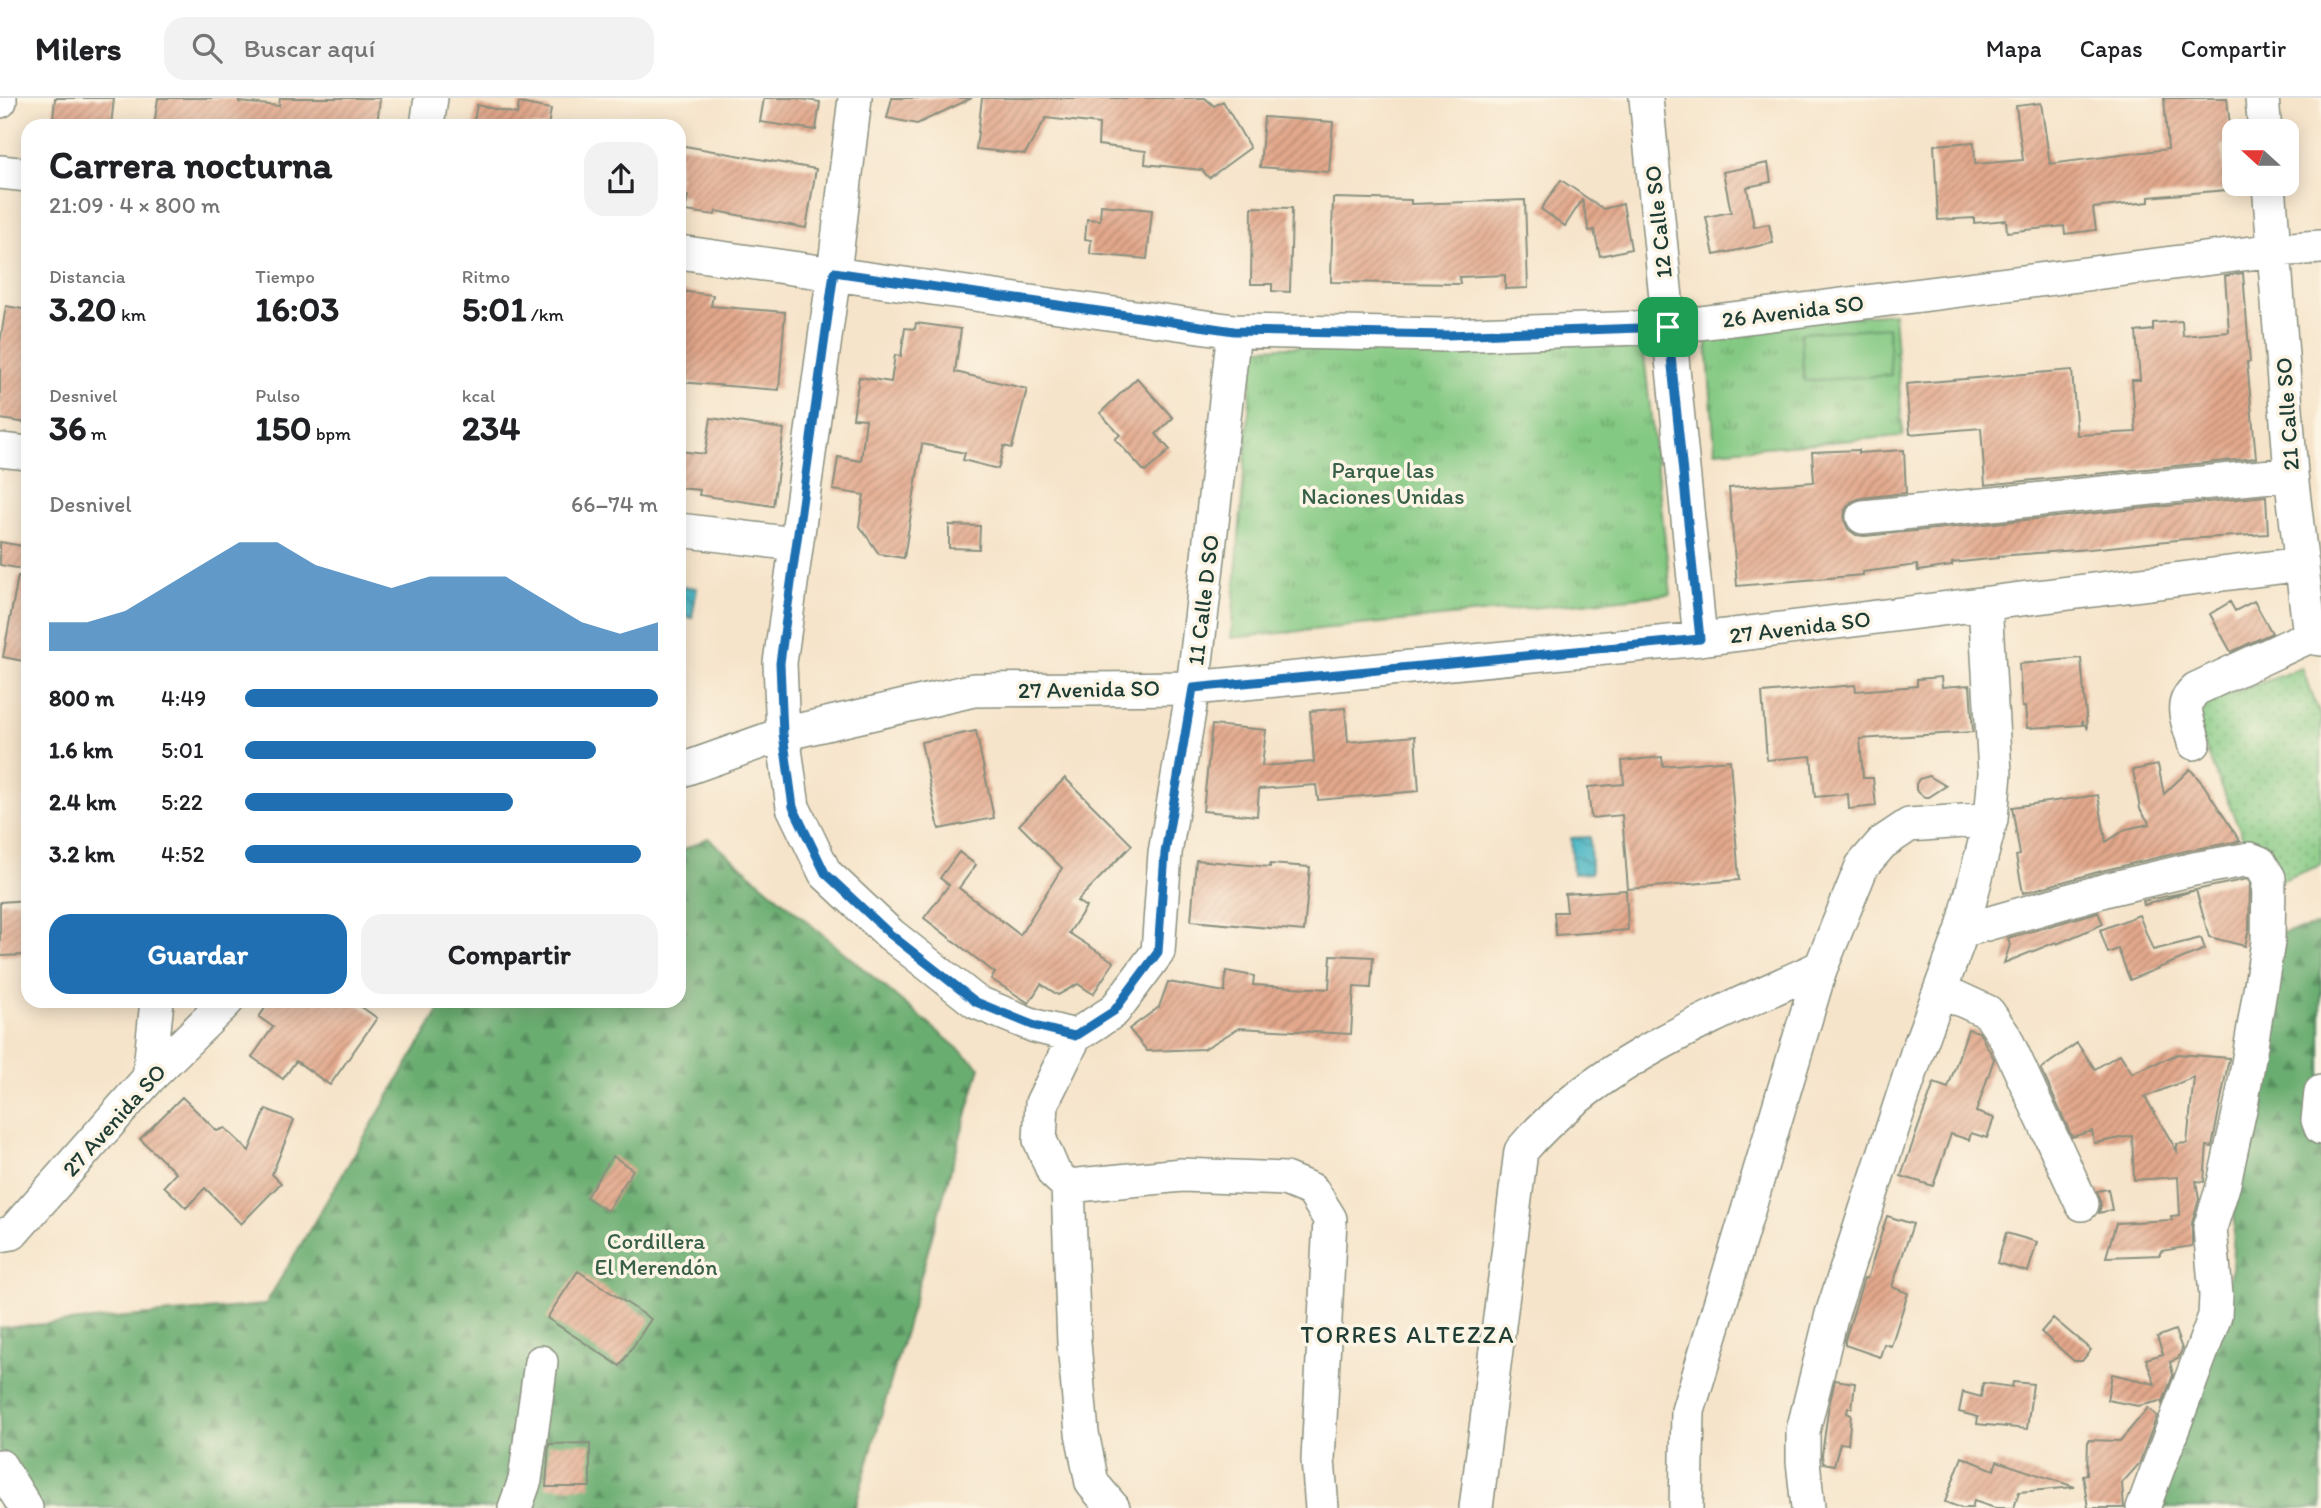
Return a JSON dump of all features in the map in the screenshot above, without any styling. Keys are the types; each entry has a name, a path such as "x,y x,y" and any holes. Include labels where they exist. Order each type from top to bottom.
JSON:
{"street":[{"path":"428,119 431,98"},
{"path":"855,98 780,663 783,734 793,807 825,873 890,934 976,1002 1035,1026 1075,1036 1042,1103 1040,1140 1054,1172 1068,1186 1074,1343 1082,1433 1092,1483 1113,1508"},
{"name":"12 Calle SO","path":"1646,98 1700,639"},
{"path":"2262,98 2264,119"},
{"path":"0,172 21,174"},
{"name":"21 Calle SO","path":"2270,196 2291,474 2302,564 2316,638"},
{"name":"26 Avenida SO","path":"686,253 1234,331 1447,335 1668,327 2275,250 2321,247"},
{"name":"11 Calle D SO","path":"1075,1036 1114,1011 1158,952 1165,853 1193,688 1234,331"},
{"path":"0,450 21,452"},
{"path":"1863,517 2291,474"},
{"path":"686,531 795,544"},
{"name":"27 Avenida SO","path":"686,769 783,734 974,690 1193,688 1700,639 2302,564"},
{"path":"1808,1508 1803,1431 1832,1314 1962,931 1991,819 1995,773 1985,604"},
{"path":"2194,743 2185,705 2188,696 2196,689 2316,638"},
{"path":"1686,1508 1688,1411 1821,967 1862,866 1882,843 1909,825 1991,819"},
{"path":"1962,931 2109,889 2250,859 2260,863 2269,878 2268,942 2247,1073 2224,1184 2210,1228 2216,1295 2215,1317 2143,1508"},
{"path":"1476,1508 1521,1151 1541,1127 1605,1077 1696,1025 1821,967"},
{"path":"1940,990 1988,1012 2006,1037 2082,1204"},
{"path":"149,1079 156,1008"},
{"name":"27 Avenida SO","path":"0,1235 12,1233 149,1079 220,1008"},
{"path":"2321,1092 2318,1120 2321,1128"},
{"path":"1068,1186 1182,1175 1285,1180 1312,1190 1330,1219 1318,1460 1322,1508"},
{"path":"515,1508 525,1480 541,1362"},
{"path":"0,1466 26,1508"}],"green space":[{"path":"1894,313 1903,436 1715,451 1706,328"},
{"path":"1888,327 1891,375 1804,381 1801,333"},
{"name":"Parque las Naciones Unidas","path":"1642,337 1671,594 1231,638 1254,348"},
{"path":"2302,668 2321,718 2321,865 2264,887 2189,709"},
{"name":"Cordillera El Merendón","path":"708,838 980,1067 855,1508 0,1508 0,1328 265,1305 441,1008 686,1008 686,849"},
{"path":"2321,925 2321,1508 2151,1508 2232,1269 2238,1136 2279,933"}],"water":[{"path":"686,587 697,588 692,618 686,617"},
{"path":"1590,837 1591,873 1573,874 1571,838"}],"building":[{"path":"55,98 114,98 112,119 53,119"},
{"path":"158,98 239,98 239,102 279,106 280,98 380,98 378,119 155,119"},
{"path":"764,98 794,98 820,102 816,130 760,122"},
{"path":"892,98 972,98 917,124 887,118"},
{"path":"982,98 1205,98 1214,106 1223,101 1250,148 1209,178 1202,170 1145,164 1146,151 1098,145 1099,124 1046,118 1025,154 976,149"},
{"path":"2164,98 2227,98 2229,119 2222,119 2222,190 2149,197 2149,202 2093,208 2096,230 2065,234 2064,226 2007,232 2006,220 1974,223 1974,218 1938,220 1934,145 1974,142 1975,164 2023,160 2016,106 2041,103 2050,164 2168,149"},
{"path":"519,103 551,109 549,119 474,119 477,105 517,114"},
{"path":"1264,117 1333,122 1329,172 1260,167"},
{"path":"686,146 816,169 806,228 716,211 715,215 686,211"},
{"path":"1768,163 1771,182 1747,187 1754,227 1769,224 1773,243 1714,255 1706,217 1731,212 1723,172"},
{"path":"1561,180 1603,209 1623,204 1631,249 1600,256 1594,230 1589,231 1582,200 1565,226 1541,209"},
{"path":"1333,198 1411,200 1411,204 1525,200 1528,288 1505,289 1505,275 1459,277 1460,284 1331,282"},
{"path":"1101,205 1152,210 1147,259 1090,254 1091,240 1085,239 1087,219 1100,220"},
{"path":"1252,207 1292,208 1290,292 1272,291 1272,284 1251,284"},
{"path":"2243,273 2250,362 2247,362 2256,458 1985,485 1981,428 1910,434 1906,384 2072,370 2077,435 2136,432 2132,380 2140,380 2136,332 2153,330 2153,323 2182,321 2183,336 2229,332 2225,276"},
{"path":"686,292 713,295 711,306 785,312 779,390 686,383"},
{"path":"6,306 21,309 21,422 0,419 0,343"},
{"path":"916,323 961,329 955,372 1027,389 1012,448 1004,446 998,469 963,460 965,453 922,444 904,558 879,554 859,525 864,495 833,490 838,457 861,461 866,419 853,418 859,377 891,382 895,355 901,356 905,328 915,329"},
{"path":"1137,378 1173,418 1156,434 1170,450 1145,472 1115,439 1120,435 1100,413"},
{"path":"711,418 784,429 773,506 699,495 700,490 686,489 686,452 705,454"},
{"path":"1858,450 1858,453 1904,450 1906,493 1861,498 1851,502 1845,510 1844,520 1848,529 1856,535 2266,496 2268,534 1998,556 1918,571 1917,565 1863,572 1863,575 1737,586 1729,488 1814,482 1812,452"},
{"path":"949,525 980,526 979,549 949,548"},
{"path":"0,542 21,546 21,569 0,565"},
{"path":"18,576 21,576 21,661 3,657"},
{"path":"2254,601 2272,633 2231,652 2210,614 2230,602 2235,611"},
{"path":"2081,658 2087,728 2082,722 2082,725 2027,728 2025,707 2022,707 2019,664"},
{"path":"1941,677 1942,687 1970,685 1973,732 1860,739 1863,778 1873,778 1876,806 1849,809 1848,794 1815,797 1811,756 1767,760 1762,693 1855,685 1856,691 1917,686 1917,679"},
{"path":"1345,708 1348,742 1415,736 1419,791 1318,800 1316,785 1259,789 1257,816 1203,811 1212,725 1266,730 1262,766 1314,762 1310,711"},
{"path":"976,731 994,818 939,829 921,742"},
{"path":"1662,757 1663,766 1730,760 1739,880 1628,889 1622,815 1591,818 1588,787 1624,784 1622,761"},
{"path":"2158,765 2164,794 2190,769 2203,784 2240,841 2105,870 2023,893 2016,856 2020,855 2012,807 2098,795 2106,842 2126,829 2150,824 2140,809 2133,770"},
{"path":"1929,776 1946,786 1929,797 1924,797 1916,790 1916,784 1919,779"},
{"path":"1065,778 1132,845 1077,901 1086,907 1069,933 1114,962 1093,994 1078,984 1058,995 1041,984 1029,1003 991,979 995,973 924,918 949,885 940,878 959,852 976,865 959,888 1020,935 1062,868 1019,825"},
{"path":"1196,860 1270,867 1270,864 1310,867 1304,931 1191,921"},
{"path":"2247,879 2250,883 2249,929 2245,946 2209,937 2196,890 2144,905 2143,901"},
{"path":"1626,890 1628,930 1556,935 1554,912 1567,912 1565,894"},
{"path":"21,900 21,955 0,956 0,902"},
{"path":"2098,912 2103,924 2004,963 2010,945 2008,938"},
{"path":"2139,915 2153,950 2201,938 2205,949 2130,980 2118,949 2108,953 2100,930"},
{"path":"1331,955 1373,957 1371,988 1354,987 1351,1034 1239,1028 1204,1049 1147,1051 1129,1029 1159,1007 1168,982 1225,992 1226,971 1254,976 1253,985 1329,989"},
{"path":"265,1008 363,1008 377,1018 330,1085 296,1061 283,1079 252,1057 273,1027 259,1017"},
{"path":"1968,1029 1979,1032 1994,1059 1976,1112 1994,1118 1987,1138 1971,1133 1969,1140 1951,1134 1933,1186 1901,1176 1934,1083 1948,1088"},
{"path":"2077,1043 2095,1069 2120,1054 2132,1073 2178,1054 2229,1058 2212,1147 2207,1146 2204,1182 2196,1181 2199,1199 2192,1223 2192,1246 2161,1251 2161,1255 2106,1257 2116,1223 2172,1220 2171,1216 2180,1215 2178,1177 2134,1180 2132,1136 2094,1143 2092,1131 2072,1137 2041,1069","holes":["2194,1077 2187,1143 2177,1144 2177,1151 2145,1097"]},
{"path":"182,1097 217,1131 225,1128 249,1151 266,1109 294,1120 272,1174 281,1183 241,1224 205,1188 186,1208 164,1186 176,1173 140,1139"},
{"path":"613,1156 633,1170 607,1211 586,1197"},
{"path":"2108,1189 2112,1210 2099,1213 2101,1205 2097,1191"},
{"path":"1887,1216 1913,1224 1892,1287 1908,1293 1891,1346 1884,1344 1880,1357 1845,1345 1845,1340"},
{"path":"2006,1233 2037,1242 2028,1272 1997,1263"},
{"path":"578,1271 651,1319 620,1366 547,1318"},
{"path":"2053,1318 2091,1350 2082,1361 2074,1361 2041,1332"},
{"path":"2175,1330 2182,1349 2178,1359 2170,1362 2173,1375 2162,1404 2161,1401 2138,1406 2107,1400 2112,1374 2155,1384 2146,1359 2163,1354 2157,1337"},
{"path":"1835,1380 1855,1383 1852,1408 1848,1408 1847,1413 1851,1415 1848,1444 1840,1443 1834,1465 1823,1463 1822,1455"},
{"path":"2013,1382 2033,1384 2027,1429 1977,1424 1978,1417 1959,1412 1963,1392 1981,1397 1983,1383 2012,1387"},
{"path":"2148,1408 2157,1416 2139,1464 2122,1483 2124,1508 2088,1508 2083,1475 2087,1474 2088,1440 2120,1441"},
{"path":"590,1443 590,1487 546,1487 549,1444"},
{"path":"1962,1457 1994,1470 1997,1461 2075,1487 2019,1492 2014,1508 1995,1508 1974,1501 1972,1508 1961,1508 1945,1502"}],"district":[{"name":"TORRES ALTEZZA","path":"1408,1335"}],"route":[{"path":"834,272 1234,331 1447,335 1668,327 1700,639 1193,688 1165,853 1158,952 1114,1011 1075,1036 1035,1026 976,1002 890,934 825,873 793,807 783,734 780,663 834,272"}]}
